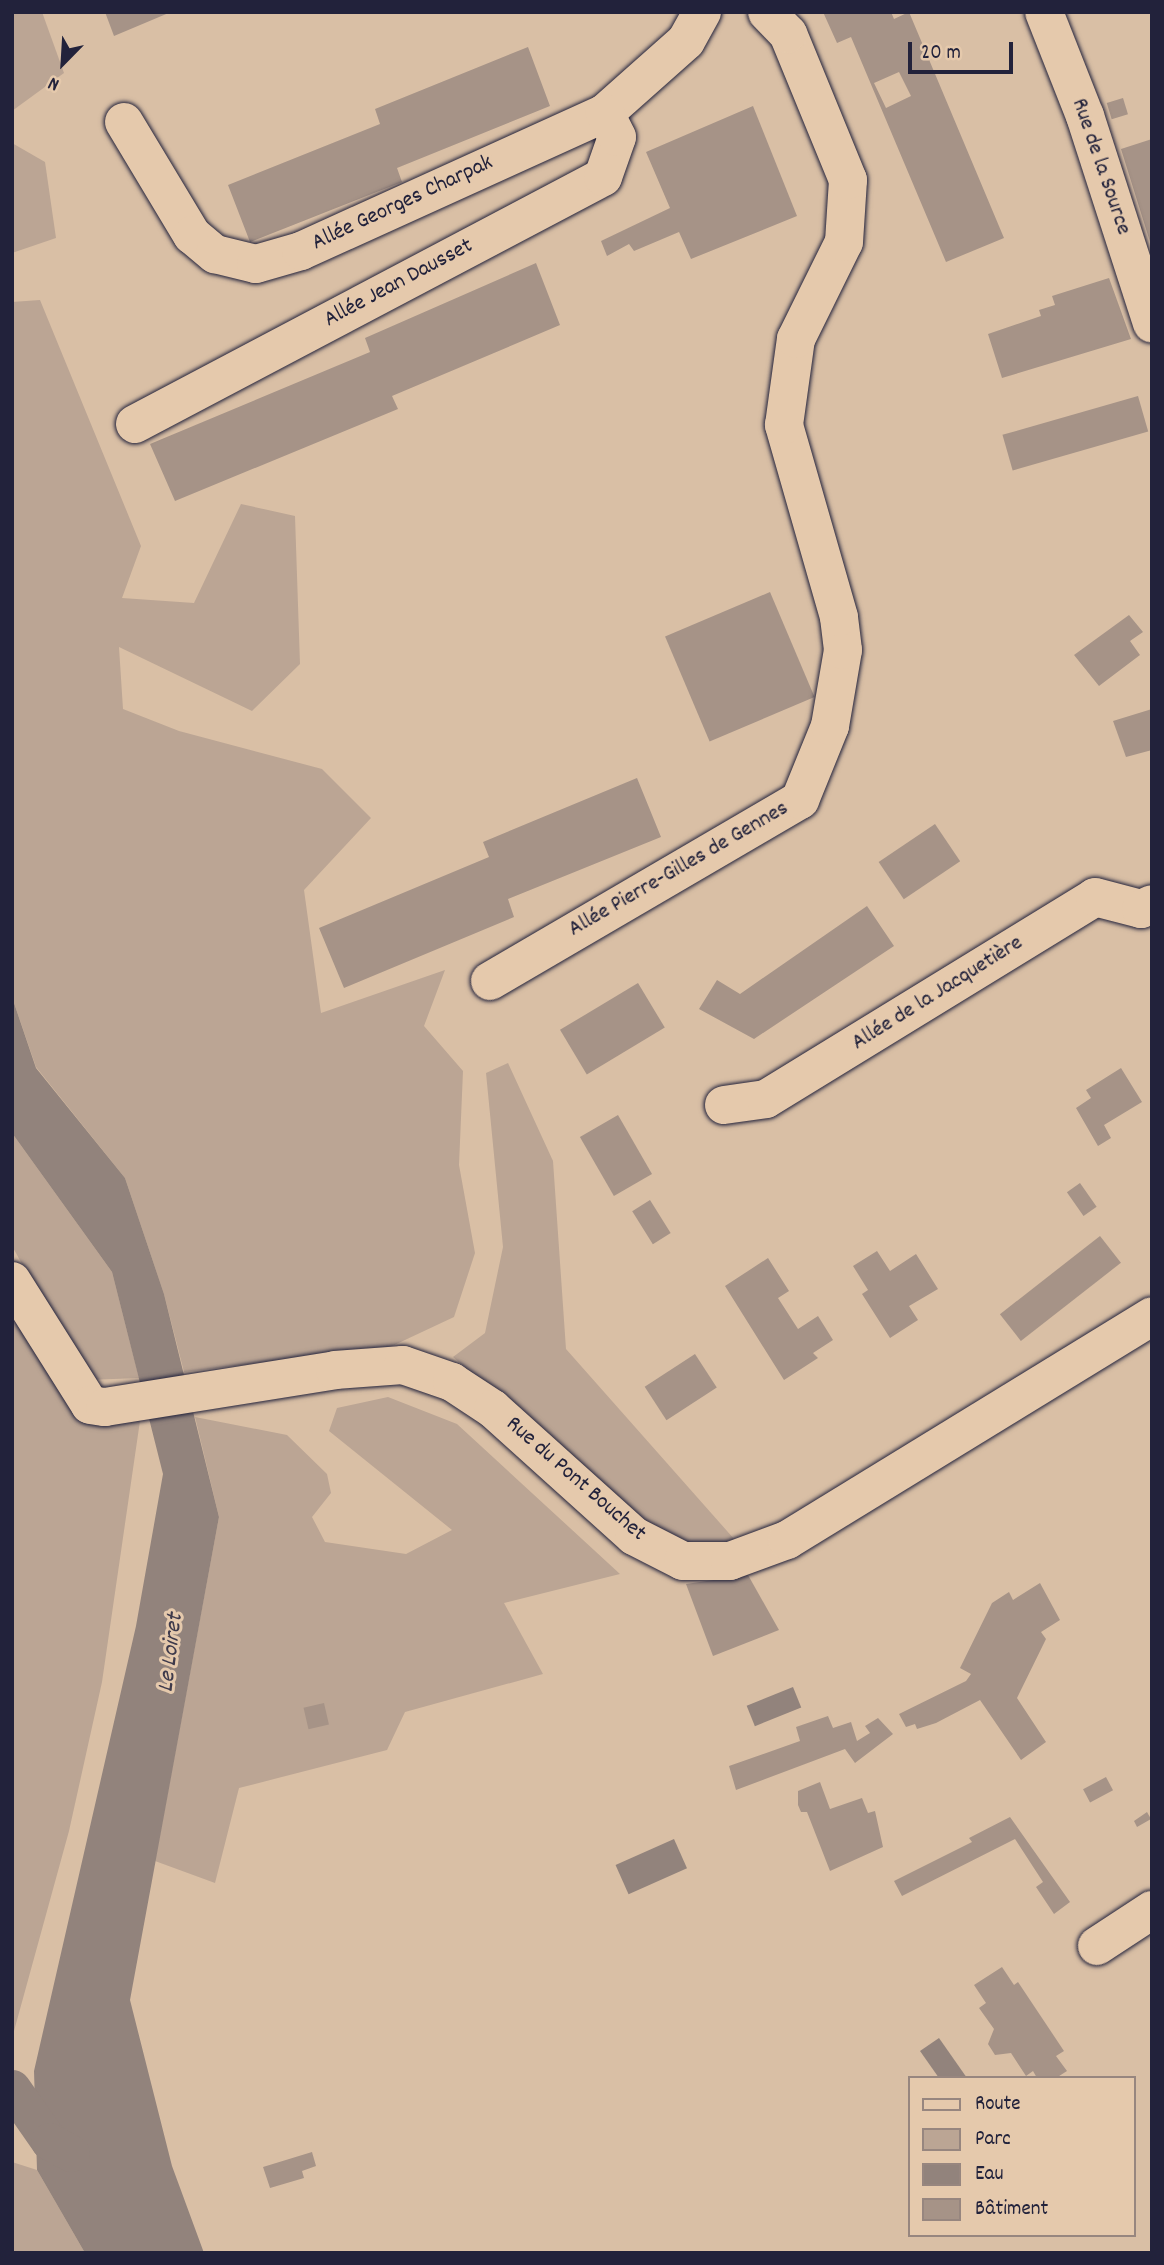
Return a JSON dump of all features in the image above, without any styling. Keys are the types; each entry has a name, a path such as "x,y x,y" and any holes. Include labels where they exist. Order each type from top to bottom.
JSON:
{"street":[{"name":"Allée Georges Charpak","path":"124,122 192,235 215,254 256,264 301,251 605,113 686,41 702,12"},
{"name":"Allée Pierre-Gilles de Gennes","path":"490,981 800,800 830,726 843,650 839,617 784,425 796,339 844,242 848,180 788,34 767,12"},
{"name":"Rue de la Source","path":"1044,12 1084,116 1152,323"},
{"name":"Allée Jean Dausset","path":"135,424 603,177 617,137 605,113"},
{"name":"Allée de la Jacquetière","path":"724,1105 766,1099 1095,897 1141,909 1152,904"},
{"name":"Rue du Pont Bouchet","path":"12,1281 89,1405 219,1392 335,1370 403,1365 452,1382 493,1409 634,1536 683,1561 730,1561 788,1540 1152,1316"},
{"path":"1097,1946 1152,1910"}],"green space":[{"path":"12,12 42,12 64,73 12,111"},
{"path":"12,143 45,162 56,238 12,253"},
{"path":"40,300 141,546 122,598 194,603 241,504 295,516 300,664 252,711 119,647 123,709 179,731 322,769 371,818 304,890 321,1013 445,970 424,1026 463,1071 459,1165 475,1253 454,1317 390,1347 184,1372 164,1294 125,1178 36,1067 12,997 12,302"},
{"path":"508,1063 553,1161 566,1349 735,1540 694,1546 669,1541 453,1357 485,1333 503,1247 486,1073"},
{"path":"12,1133 112,1272 139,1378 87,1380 12,1246"},
{"path":"12,1308 79,1421 141,1414 102,1682 69,1831 14,2031"},
{"path":"388,1397 457,1424 620,1574 504,1603 543,1674 405,1712 387,1750 239,1788 215,1883 155,1861 219,1517 195,1417 287,1435 327,1474 331,1493 312,1517 325,1542 406,1554 452,1530 329,1431 337,1408"},
{"path":"12,2162 37,2170 85,2253 12,2253"}],"water":[{"name":"Le Loiret","path":"12,997 36,1068 125,1178 164,1294 219,1517 130,2000 172,2166 204,2253 85,2253 37,2170 34,2071 136,1626 163,1474 112,1272 12,1133"},
{"path":"793,1687 801,1707 755,1726 747,1706"},
{"path":"674,1839 687,1868 629,1894 616,1865"},
{"path":"939,2038 966,2076 938,2076 920,2051"}],"building":[{"path":"105,12 171,12 114,36"},
{"path":"823,12 891,12 894,19 909,12 1004,238 946,262 851,37 837,43","holes":["899,72 911,96 886,108 874,83"]},
{"path":"528,47 550,106 397,168 402,182 250,242 228,185 380,124 375,109"},
{"path":"1123,98 1128,114 1112,119 1107,103"},
{"path":"753,106 797,216 691,259 679,232 634,251 629,244 607,256 601,241 670,208 646,152"},
{"path":"1152,139 1152,245 1151,245 1121,149"},
{"path":"536,263 560,325 392,396 398,409 175,501 150,444 370,352 365,338"},
{"path":"1109,278 1131,339 1002,378 988,334 1041,316 1039,310 1055,305 1052,296"},
{"path":"1138,396 1148,432 1013,470 1002,435"},
{"path":"770,592 815,697 710,741 665,637"},
{"path":"1129,615 1143,632 1130,641 1140,655 1099,686 1074,655"},
{"path":"1152,709 1152,750 1126,757 1113,721"},
{"path":"637,778 661,837 508,899 514,917 344,988 319,928 489,857 483,842"},
{"path":"935,824 960,861 904,899 879,862"},
{"path":"867,906 894,946 754,1039 699,1009 717,980 740,994"},
{"path":"638,983 665,1028 587,1074 560,1030"},
{"path":"1121,1068 1142,1102 1104,1125 1111,1138 1098,1146 1076,1108 1091,1098 1086,1090"},
{"path":"618,1115 652,1174 614,1196 580,1137"},
{"path":"1080,1183 1097,1207 1084,1216 1067,1192"},
{"path":"650,1200 671,1233 653,1244 632,1211"},
{"path":"1100,1236 1121,1263 1021,1341 1000,1314"},
{"path":"877,1251 890,1271 916,1254 938,1289 909,1306 918,1320 890,1338 862,1294 868,1290 853,1266"},
{"path":"768,1258 789,1291 778,1298 798,1329 818,1316 833,1340 813,1353 818,1358 784,1380 725,1286"},
{"path":"695,1354 717,1388 666,1420 645,1387"},
{"path":"748,1575 779,1630 713,1656 686,1584"},
{"path":"1040,1583 1060,1620 1041,1632 1046,1639 1017,1698 1046,1742 1021,1760 980,1700 936,1723 917,1729 915,1724 906,1727 899,1714 966,1681 971,1674 960,1668 992,1603 1009,1592 1013,1600"},
{"path":"324,1703 329,1724 308,1729 304,1708"},
{"path":"828,1716 833,1728 851,1722 857,1741 870,1733 865,1726 878,1718 893,1734 855,1763 845,1749 736,1790 729,1766 800,1741 796,1727"},
{"path":"1106,1777 1113,1790 1090,1802 1083,1789"},
{"path":"820,1782 830,1809 862,1798 868,1813 875,1811 883,1847 830,1871 807,1812 801,1812 798,1805 798,1791"},
{"path":"1147,1812 1151,1819 1137,1827 1134,1821"},
{"path":"1010,1817 1070,1902 1054,1914 1036,1887 1043,1882 1015,1839 902,1896 894,1881 972,1842 969,1838"},
{"path":"1002,1967 1014,1985 1018,1982 1064,2051 1056,2056 1067,2071 1059,2076 1036,2076 1033,2071 1026,2076 1011,2053 995,2055 988,2044 994,2029 979,2008 986,2003 974,1985"},
{"path":"312,2152 316,2166 302,2171 304,2178 270,2188 263,2167"}],"waterway":[{"path":"12,2088 49,2141 71,2153"}]}
